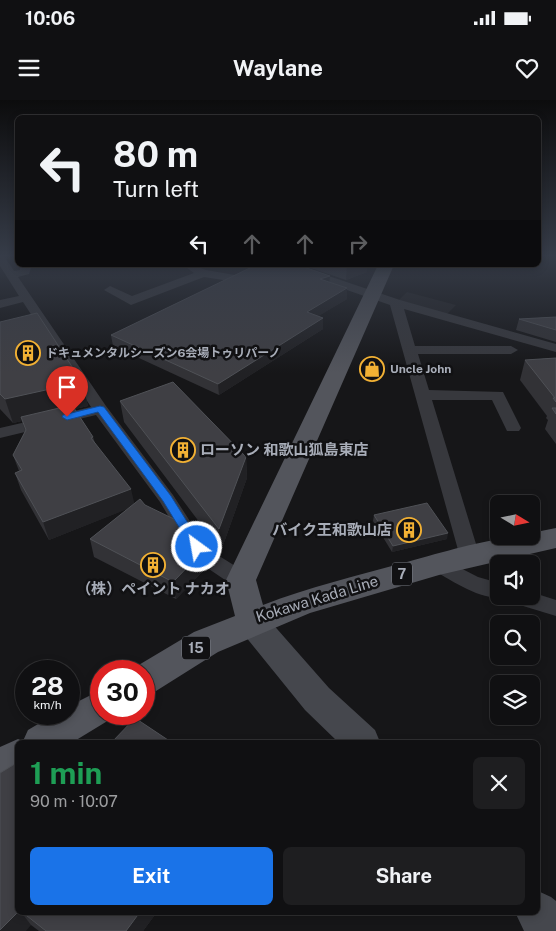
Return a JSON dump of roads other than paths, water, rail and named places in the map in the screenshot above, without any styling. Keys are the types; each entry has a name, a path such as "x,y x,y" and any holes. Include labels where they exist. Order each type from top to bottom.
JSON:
{"main road":[{"path":"241,580 372,296"},
{"name":"Kokawa Kada Line","path":"241,580 252,622 301,603 439,564 556,538"},
{"path":"252,622 317,699 360,740"},
{"name":"15","path":"155,673 206,642 252,622"},
{"path":"44,740 90,713"},
{"path":"0,767 15,759"},
{"path":"539,915 555,931"}],"street":[{"path":"25,295 100,408 168,499 201,554 241,580"},
{"path":"120,295 132,301 148,295"},
{"path":"369,295 556,348"},
{"path":"0,304 27,298"},
{"path":"396,303 470,557"},
{"path":"410,350 511,350"},
{"path":"424,395 498,395 512,428"},
{"path":"0,433 100,408"},
{"path":"439,564 471,582 490,588"},
{"path":"540,603 556,608"}],"place":[{"name":"ドキュメンタルシーズン6会場トゥリパーノ","path":"28,353"},
{"name":"Uncle John","path":"372,369"},
{"name":"ローソン 和歌山狐島東店","path":"183,450"},
{"name":"バイク王和歌山店","path":"409,530"},
{"name":"（株）ペイント ナカオ","path":"153,565"}]}
